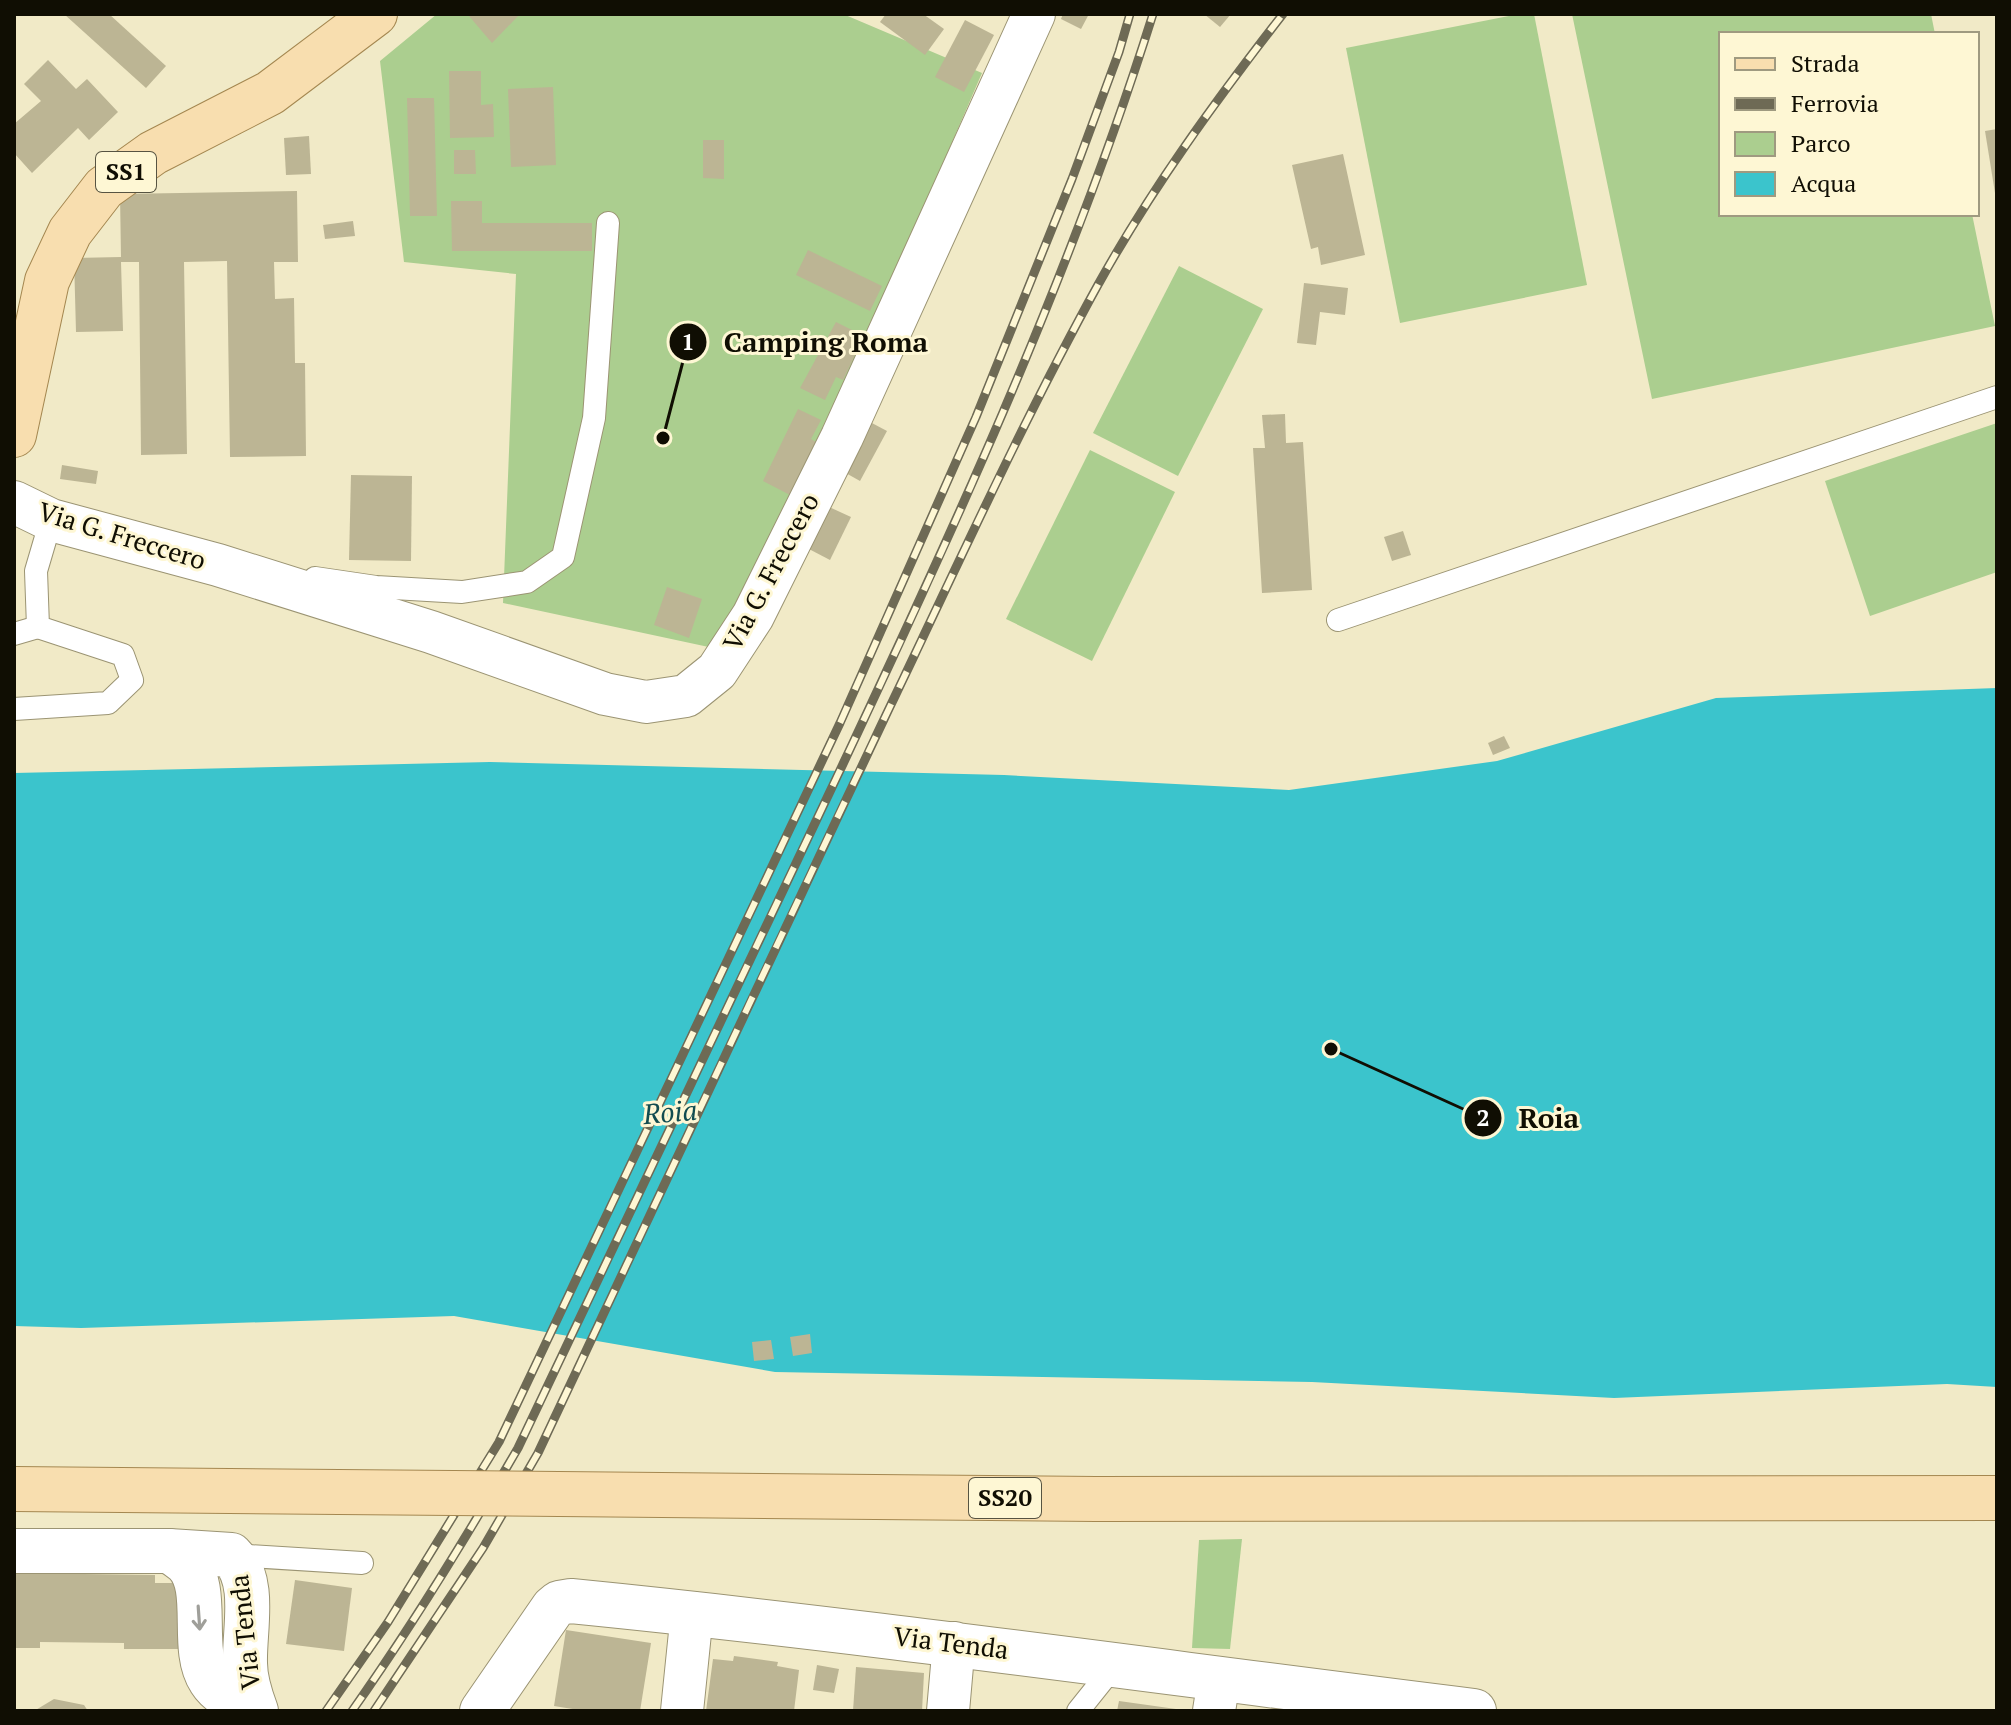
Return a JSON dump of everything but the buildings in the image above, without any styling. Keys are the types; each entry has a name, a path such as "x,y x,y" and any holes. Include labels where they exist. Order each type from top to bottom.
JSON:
{"main road":[{"name":"SS1","path":"14,435 47,281 70,232 104,188 153,153 270,93 368,17"},
{"name":"SS20","path":"14,1489 1096,1499 1997,1498"},
{"name":"Via Tenda","path":"14,1551 169,1551 231,1555 239,1563 246,1582 247,1686 237,1707 210,1682 205,1670 193,1574 185,1562 169,1551"},
{"name":"Via Tenda","path":"482,1711 543,1620 559,1603 571,1601 954,1643 1114,1666 1216,1695 1464,1710"}],"street":[{"name":"Via G. Freccero","path":"14,502 51,520 218,565 431,632 605,694 646,702 686,696 717,671 753,616 842,437 1034,14"},
{"path":"682,1711 692,1613"},
{"path":"948,1711 954,1643"}],"lane":[{"path":"275,585 306,577 376,587 462,592 527,582 563,557 594,418 608,223"},
{"path":"1338,620 1997,397"},
{"path":"38,627 36,571 51,520"},
{"path":"14,634 38,627 123,655 132,680 108,703 14,709"},
{"name":"Via Tenda","path":"231,1555 362,1563"},
{"path":"1078,1711 1114,1666"}],"green space":[{"path":"437,14 843,14 982,73 896,272 718,649 503,603 516,274 404,262 380,61"},
{"path":"1519,14 1534,14 1587,285 1400,323 1346,48"},
{"path":"1572,14 1931,14 1935,32 1719,32 1719,216 1972,216 1995,326 1652,399"},
{"path":"1179,266 1263,309 1178,476 1093,433"},
{"path":"1997,423 1997,572 1870,616 1825,481"},
{"path":"1090,450 1175,492 1092,661 1006,619"},
{"path":"1242,1539 1230,1649 1192,1648 1199,1540"}],"water":[{"path":"1997,688 1997,1387 1947,1384 1614,1398 1312,1382 775,1372 454,1316 81,1328 14,1326 14,773 490,762 1004,775 1289,790 1497,761 1716,698"}],"railway":[{"path":"326,1711 388,1622 499,1442 840,723 976,417 1072,179 1130,14"},
{"path":"352,1711 438,1581 518,1448 826,800 960,510 1044,314 1120,115 1153,14"},
{"path":"374,1711 483,1548 538,1453 963,552 1070,336 1119,248 1163,179 1283,14"}],"place":[{"name":"Camping Roma","path":"663,438"},
{"name":"Roia","path":"1331,1049"}]}
